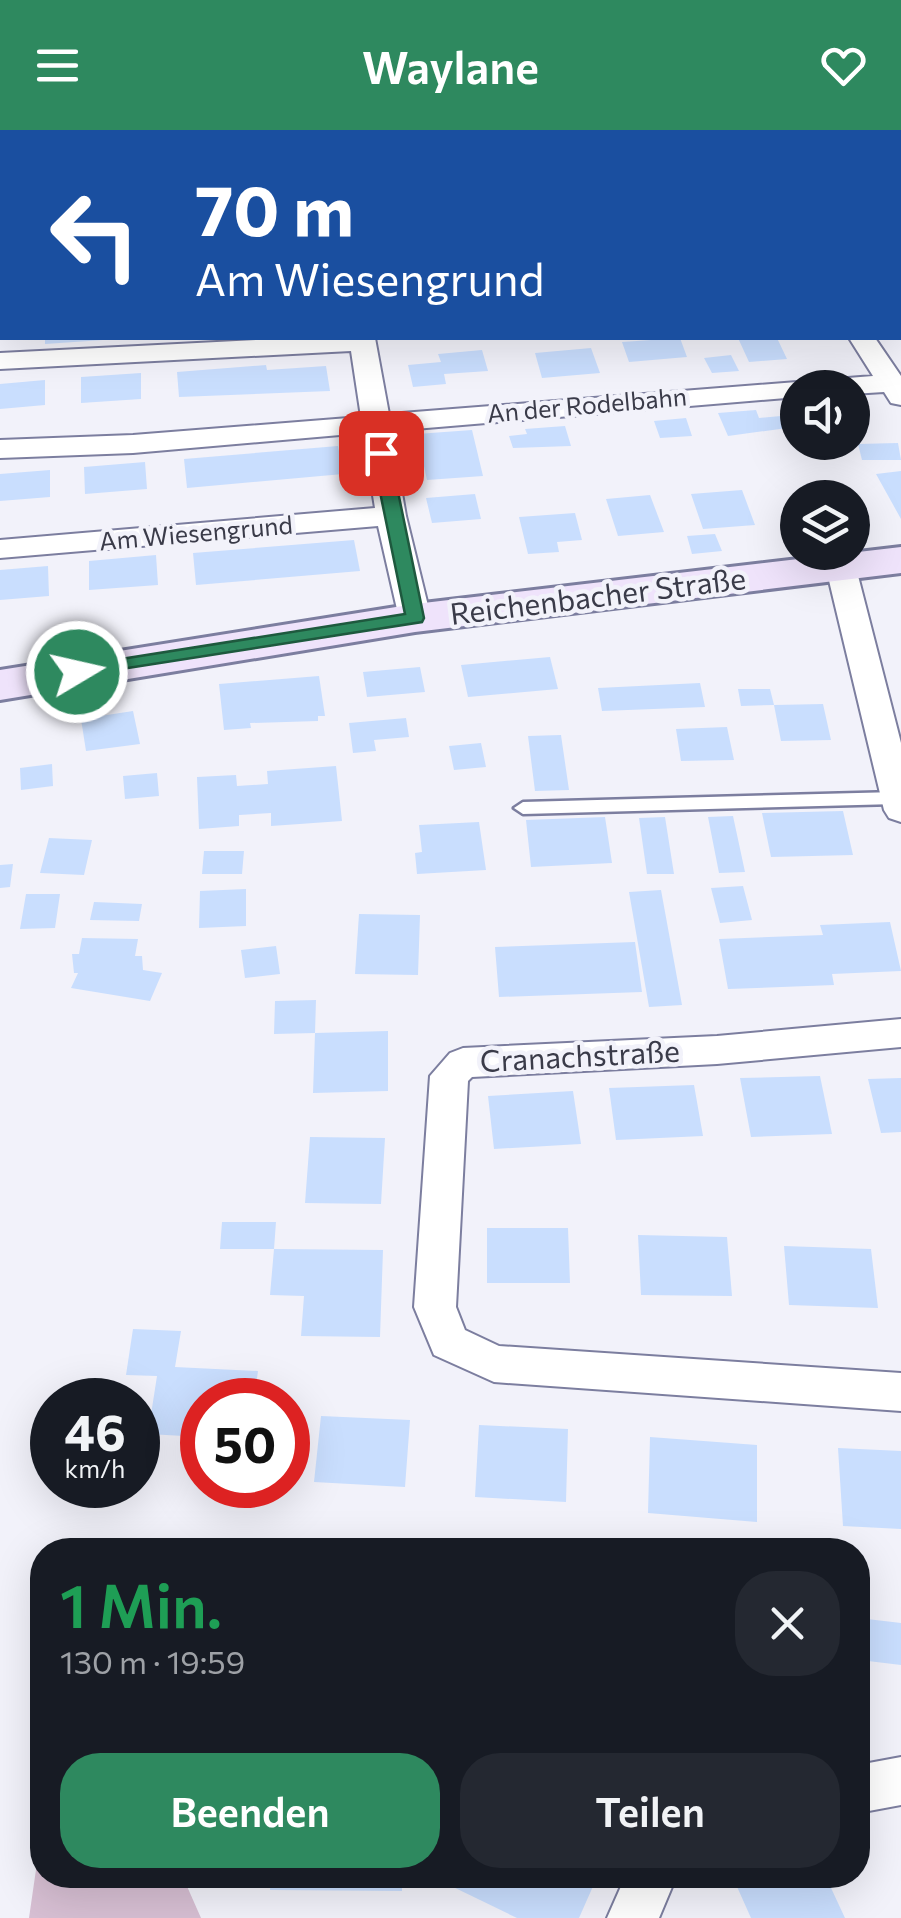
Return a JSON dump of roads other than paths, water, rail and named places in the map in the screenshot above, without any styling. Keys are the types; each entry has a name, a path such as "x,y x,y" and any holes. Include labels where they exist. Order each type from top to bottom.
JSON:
{"main road":[{"name":"Reichenbacher Straße","path":"870,564 901,560"},
{"name":"Reichenbacher Straße","path":"0,685 415,618 824,570"}],"street":[{"path":"0,361 362,340 392,516 415,618"},
{"path":"863,340 896,390"},
{"path":"870,389 896,390"},
{"name":"An der Rodelbahn","path":"376,422 780,390"},
{"path":"0,449 133,444 376,422"},
{"name":"Am Wiesengrund","path":"0,549 392,516"},
{"path":"841,570 898,804"},
{"name":"Cranachstraße","path":"901,1033 717,1050 463,1062 450,1076 435,1306 449,1342 494,1364 901,1392"},
{"path":"870,1787 901,1781"},
{"path":"634,1918 647,1888"}],"lane":[{"path":"522,808 898,804"}]}
